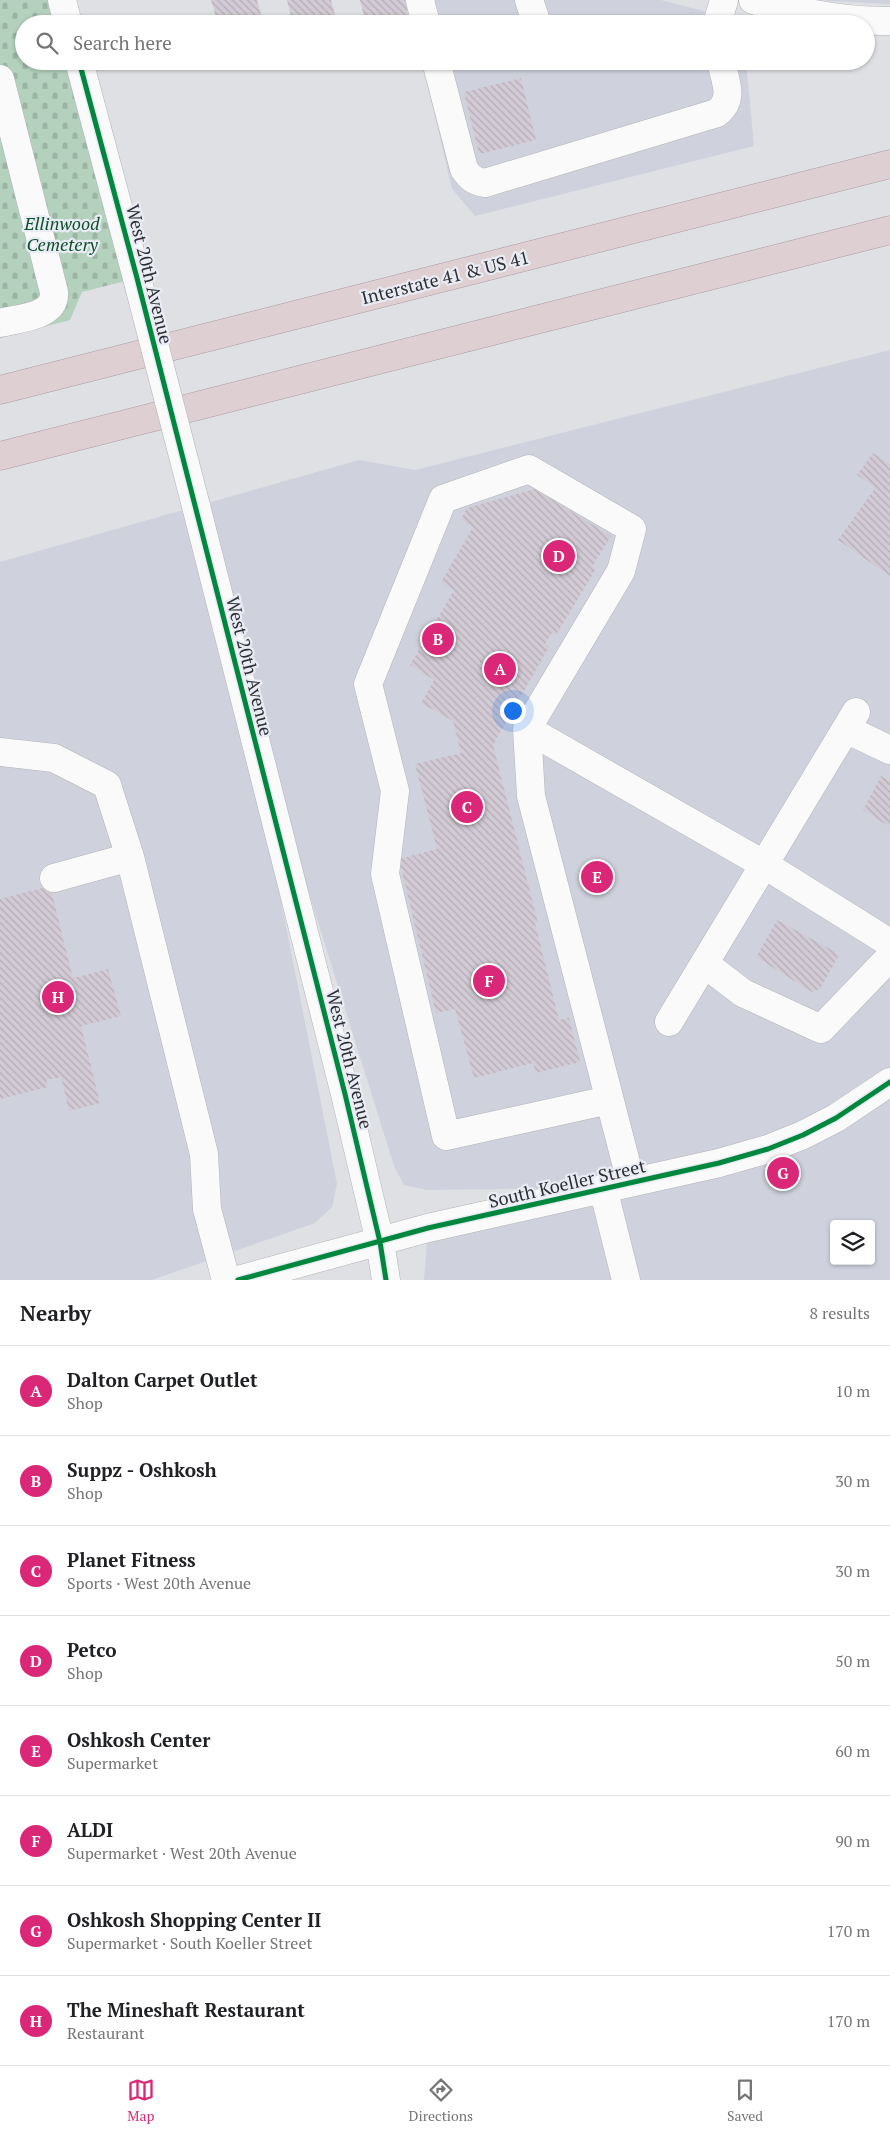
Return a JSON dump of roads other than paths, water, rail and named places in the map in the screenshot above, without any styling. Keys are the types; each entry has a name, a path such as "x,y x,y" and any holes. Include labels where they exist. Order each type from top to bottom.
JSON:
{"highway":[{"name":"Interstate 41 & US 41","path":"0,390 890,164"},
{"path":"0,456 890,230"}],"street":[{"path":"62,0 66,15"},
{"path":"420,0 424,15"},
{"path":"529,0 535,15"},
{"path":"720,15 724,0"},
{"path":"752,0 824,15"},
{"path":"875,22 890,22"},
{"name":"West 20th Avenue","path":"81,70 196,506 345,1094 380,1242 386,1280"},
{"path":"438,70 464,169 469,177 475,181 485,183 717,113 724,108 728,100 723,70"},
{"path":"0,79 55,301 50,309 0,323"},
{"path":"609,1100 446,1136 385,874 395,791 368,684 442,499 529,469 632,529 621,571 527,729 531,796 631,1182"},
{"path":"669,1022 851,720 889,752"},
{"path":"527,729 765,865 890,943"},
{"path":"0,752 54,758 107,785 130,858 204,1154 207,1209 226,1280"},
{"path":"54,878 130,858"},
{"path":"705,964 743,993 821,1029 890,957"},
{"name":"South Koeller Street","path":"238,1280 428,1228 719,1163 768,1149 803,1135 836,1118 890,1082"},
{"path":"603,1188 626,1280"}],"place":[{"name":"Petco","path":"559,556"},
{"name":"Suppz - Oshkosh","path":"438,639"},
{"name":"Dalton Carpet Outlet","path":"500,669"},
{"name":"Planet Fitness","path":"467,807"},
{"name":"Oshkosh Center","path":"597,877"},
{"name":"ALDI","path":"489,981"},
{"name":"The Mineshaft Restaurant","path":"58,997"},
{"name":"Oshkosh Shopping Center II","path":"783,1173"}],"park label":[{"name":"Ellinwood Cemetery","path":"62,233"}]}
